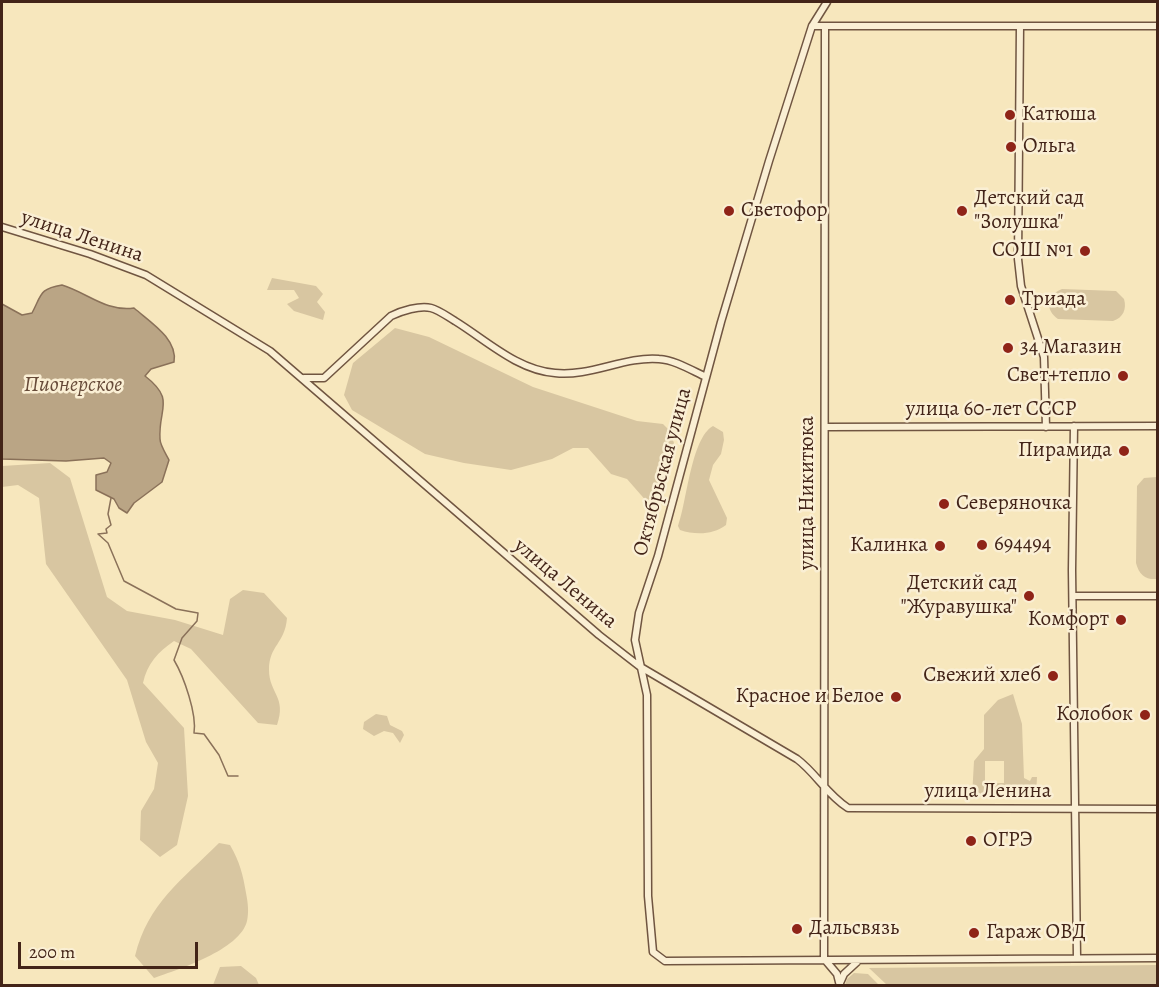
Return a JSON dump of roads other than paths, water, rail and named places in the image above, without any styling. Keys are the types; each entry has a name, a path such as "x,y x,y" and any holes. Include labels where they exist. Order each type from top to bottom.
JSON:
{"street":[{"name":"Октябрьская улица","path":"824,960 665,961 653,952 650,939 646,695 635,640 639,613 658,556 706,377 769,161 812,26 827,2"},
{"path":"812,26 1158,26"},
{"name":"улица Никитюка","path":"824,960 825,26"},
{"path":"1020,26 1018,260 1021,286 1044,357 1046,427"},
{"name":"улица Ленина","path":"2,227 90,254 146,275 270,351 599,635 639,666 797,759 818,777 825,789 848,808 1158,809"},
{"path":"321,394 324,378 391,316 429,307 476,334 506,355 534,369 557,374 611,368 638,359 659,359 706,377"},
{"path":"303,378 324,378"},
{"path":"1074,426 1074,809 1077,957"},
{"name":"улица 60-лет СССР","path":"825,427 1158,426"},
{"path":"1074,596 1158,596"},
{"path":"824,960 858,962 1158,957"},
{"path":"824,960 835,970 840,985"},
{"path":"840,985 844,974 858,962"}],"water":[{"name":"Пионерское","path":"62,285 106,305 134,308 162,332 172,346 174,362 151,369 145,376 154,384 163,398 160,439 169,460 162,482 134,503 127,513 119,508 114,499 96,490 96,475 107,472 111,463 104,458 66,461 2,459 2,304 22,315 32,313 42,293 49,288"}],"waterway":[{"path":"111,498 108,514 111,525 106,529 107,533 98,534 108,543 124,581 176,609 198,613 197,621 182,638 174,660 189,696 194,716 194,733 204,734 219,755 228,776 238,776"}],"place":[{"name":"Катюша","path":"1010,115"},
{"name":"Ольга","path":"1011,147"},
{"name":"Светофор","path":"729,211"},
{"name":"Детский сад \"Золушка\"","path":"962,211"},
{"name":"СОШ №1","path":"1085,251"},
{"name":"Триада","path":"1010,300"},
{"name":"34 Магазин","path":"1008,348"},
{"name":"Свет+тепло","path":"1123,376"},
{"name":"Пирамида","path":"1124,451"},
{"name":"Северяночка","path":"944,504"},
{"name":"694494","path":"982,545"},
{"name":"Калинка","path":"940,546"},
{"name":"Детский сад \"Журавушка\"","path":"1029,596"},
{"name":"Комфорт","path":"1121,620"},
{"name":"Свежий хлеб","path":"1053,676"},
{"name":"Красное и Белое","path":"896,697"},
{"name":"Колобок","path":"1145,715"},
{"name":"ОГРЭ","path":"971,841"},
{"name":"Дальсвязь","path":"797,929"},
{"name":"Гараж ОВД","path":"974,933"}]}
